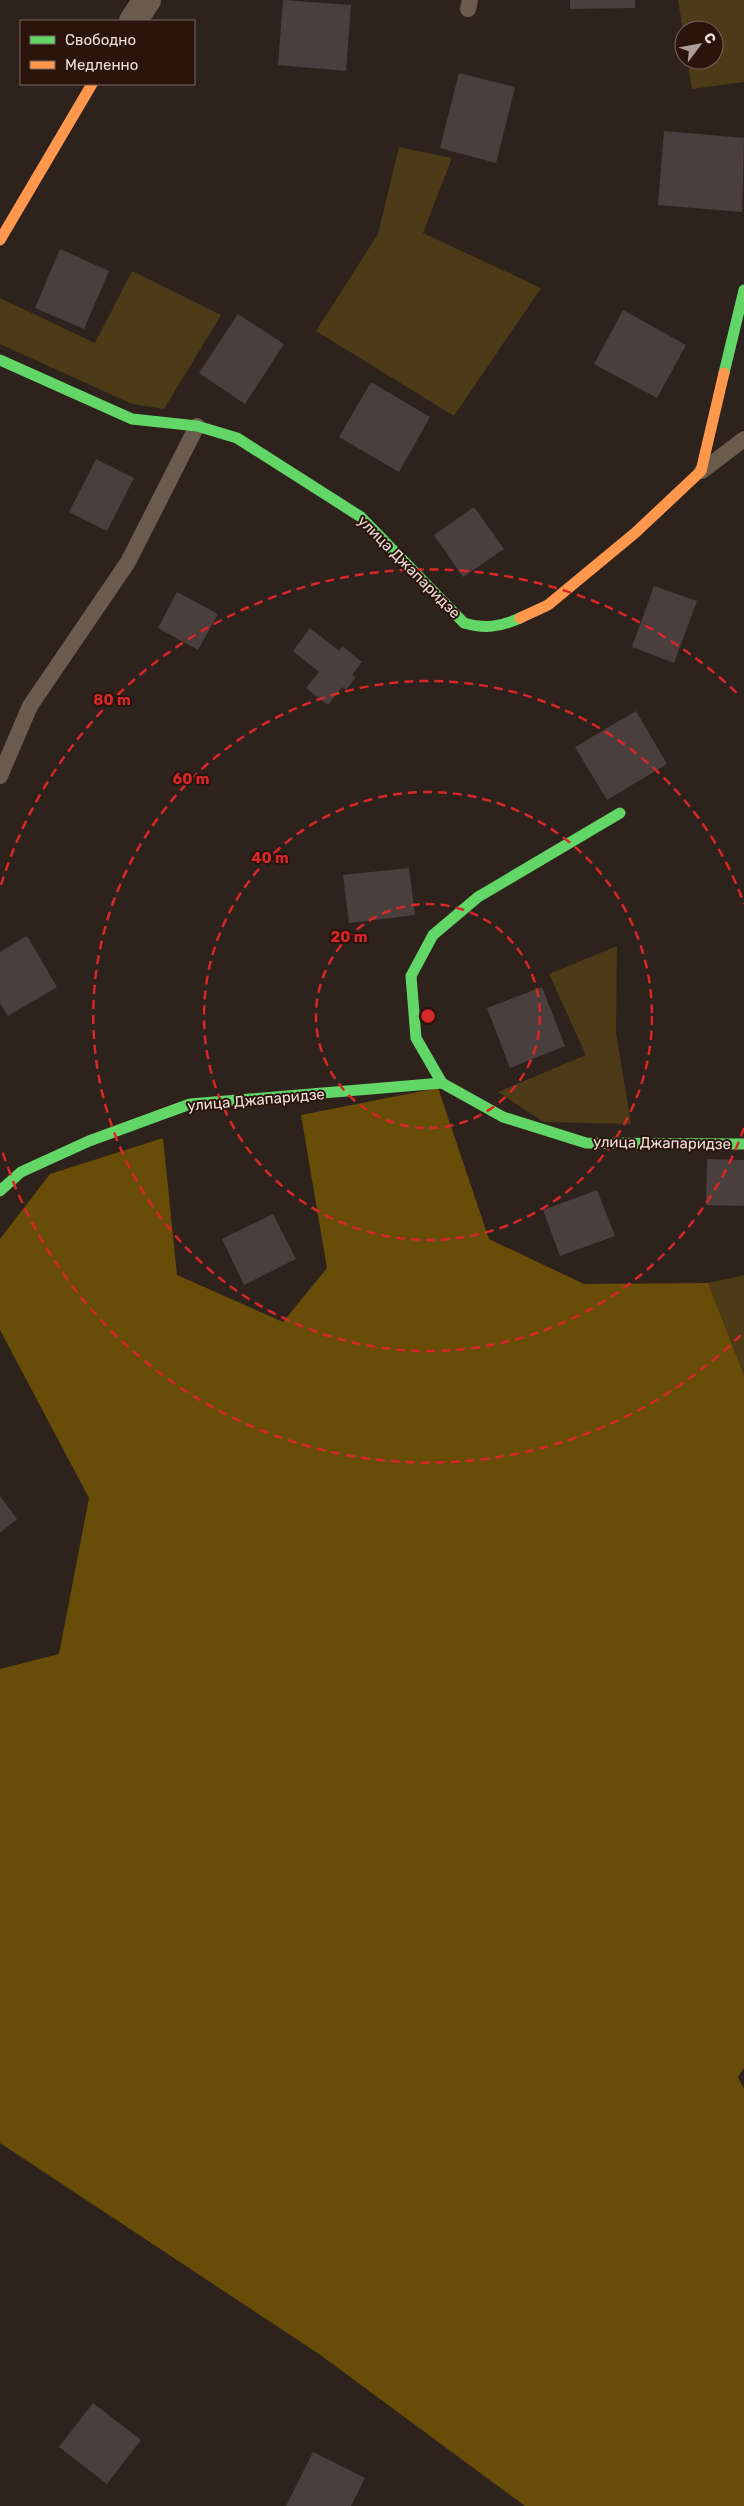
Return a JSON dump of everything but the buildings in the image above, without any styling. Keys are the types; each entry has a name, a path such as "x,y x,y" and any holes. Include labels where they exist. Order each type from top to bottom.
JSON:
{"street":[{"path":"134,20 147,0"},
{"path":"0,240 91,85"},
{"path":"701,471 744,290"},
{"name":"улица Джапаридзе","path":"0,360 132,418 196,426 237,438 361,518 464,623 481,628 503,626 548,606 635,533 701,471"},
{"path":"442,1083 416,1038 411,976 433,935 478,897 620,813"},
{"name":"улица Джапаридзе","path":"0,1191 21,1172 89,1141 190,1104 442,1083 503,1117 586,1142 744,1144"}],"lane":[{"path":"0,776 30,706 128,562 196,426"},
{"path":"701,471 744,439"}],"shaded area":[{"path":"678,0 744,0 744,82 692,89 689,70 724,70 724,20 681,20"},
{"path":"399,147 452,158 423,233 541,288 454,416 316,331 378,234"},
{"path":"132,271 221,315 164,409 132,404 0,344 0,298 95,343"},
{"path":"617,946 616,1033 631,1124 544,1122 498,1092 586,1055 549,974"},
{"path":"438,1088 489,1239 584,1284 708,1283 744,1375 744,2068 738,2077 744,2089 744,2506 525,2506 319,2354 0,2143 0,1669 59,1654 89,1498 0,1330 0,1239 50,1174 163,1138 177,1275 283,1322 327,1268 301,1115"},
{"path":"744,1275 744,1375 708,1283"}],"traffic: fast":[{"path":"724,373 744,290"},
{"path":"0,360 132,419 197,426 237,438 361,517 464,623 492,626 520,618"},
{"path":"620,813 478,897 433,935 411,976 416,1038 442,1083 503,1117 586,1143 744,1144"},
{"path":"0,1191 21,1172 89,1141 190,1104 442,1083"}],"traffic: slow":[{"path":"0,240 91,85"},
{"path":"520,618 548,605 635,533 701,471 724,373"}]}
